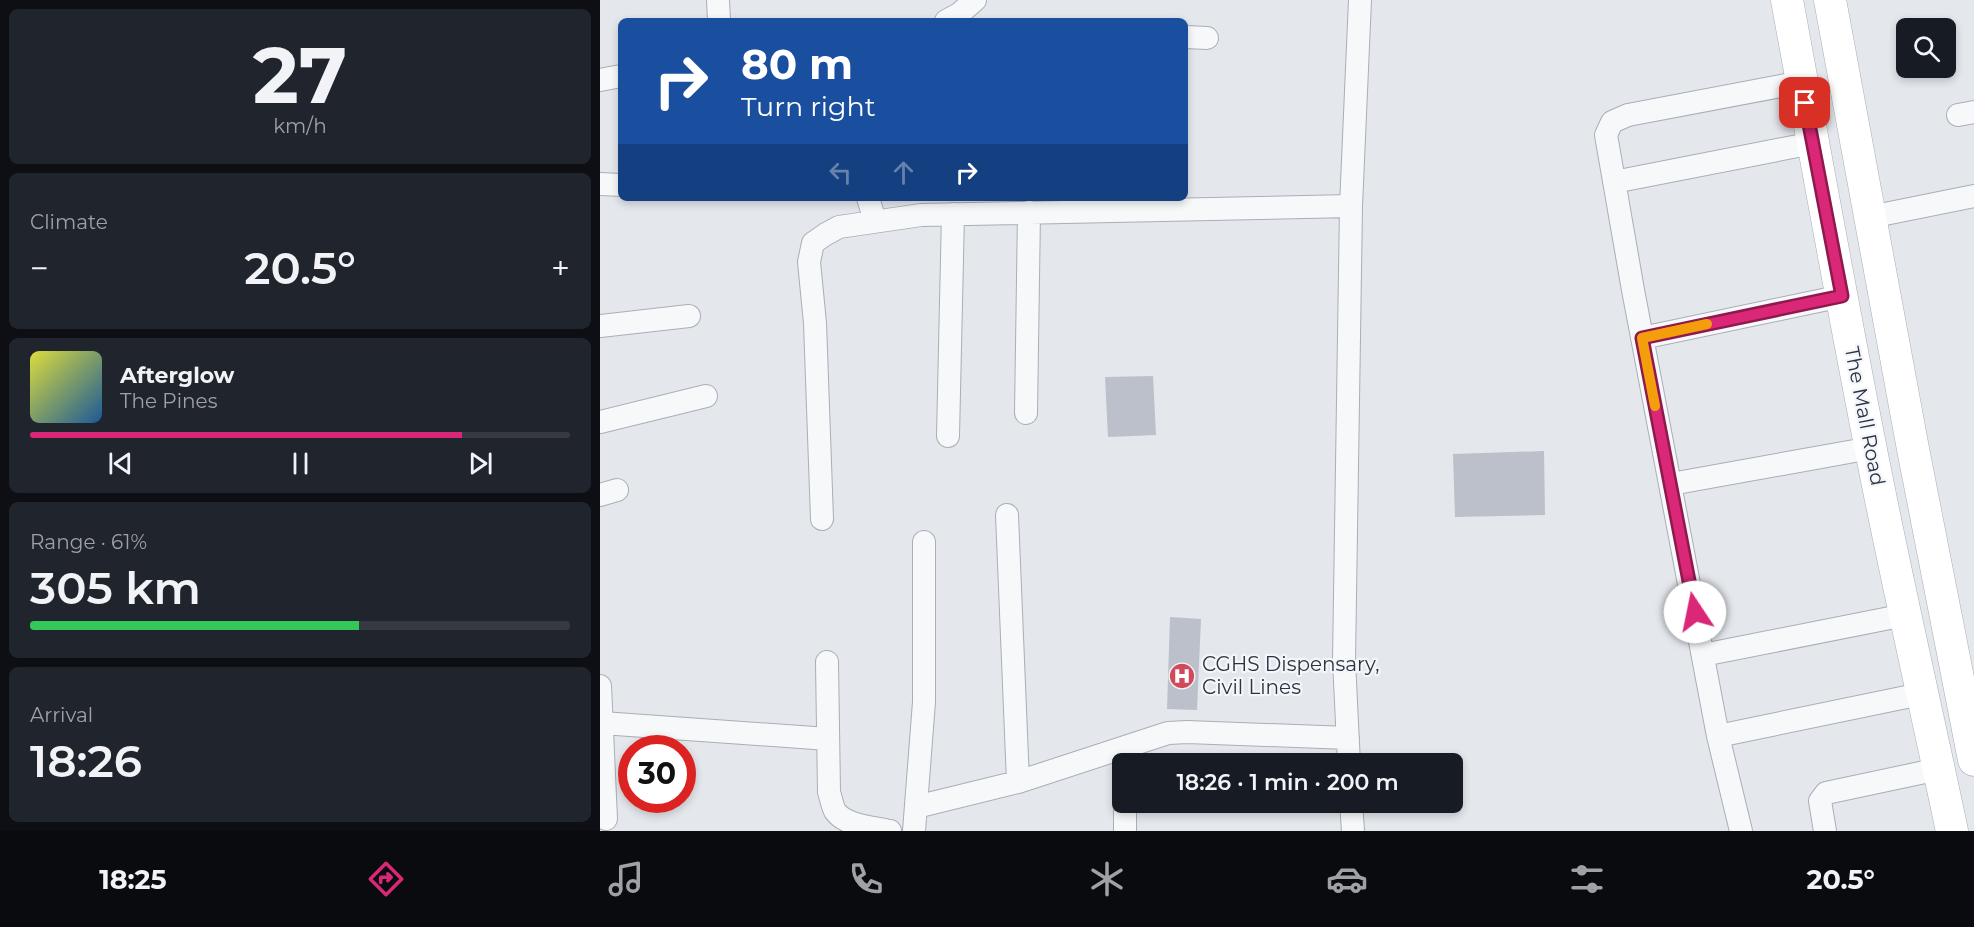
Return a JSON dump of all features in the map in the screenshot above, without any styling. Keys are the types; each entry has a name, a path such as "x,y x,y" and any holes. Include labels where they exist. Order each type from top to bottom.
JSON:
{"main road":[{"name":"The Mall Road","path":"1787,0 1871,448 1921,694 1952,831"},
{"name":"The Mall Road","path":"1830,0 1913,450 1974,760"}],"street":[{"path":"718,0 718,18"},
{"path":"952,18 975,0"},
{"path":"1349,753 1344,661 1352,206 1360,0"},
{"path":"600,80 618,77"},
{"path":"1741,831 1718,736 1606,135 1609,125 1616,119 1802,82"},
{"path":"1614,182 1813,143"},
{"path":"600,184 618,185"},
{"path":"1870,217 1974,196"},
{"path":"869,201 874,221"},
{"path":"822,519 815,323 809,262 813,243 826,234 839,227 921,215 1029,212 1103,205 1352,206"},
{"path":"1026,414 1029,212"},
{"path":"948,436 953,214"},
{"path":"1642,338 1842,296"},
{"path":"600,326 689,316"},
{"path":"600,422 706,396"},
{"path":"1671,484 1871,448"},
{"path":"1007,515 1018,783"},
{"path":"914,831 924,702 924,542"},
{"path":"1703,655 1905,615"},
{"path":"827,662 829,792 834,809 841,818 890,831"},
{"path":"600,686 606,819"},
{"path":"1718,736 1921,694"},
{"path":"602,723 828,739"},
{"path":"1130,753 1168,734 1187,732 1348,738"},
{"path":"916,807 1112,759"},
{"path":"1825,831 1820,801 1826,793 1939,769"},
{"path":"1125,813 1125,831"},
{"path":"1352,813 1353,831"}],"building":[{"path":"1153,376 1156,435 1108,437 1105,377"},
{"path":"1544,451 1545,515 1455,517 1453,454"},
{"path":"1170,617 1201,619 1197,710 1167,709"}],"slow traffic":[{"path":"1655,406 1642,338 1707,324"}],"place":[{"name":"CGHS Dispensary, Civil Lines","path":"1182,676"}],"route":[{"path":"1695,612 1642,338 1842,296 1805,103"}]}
